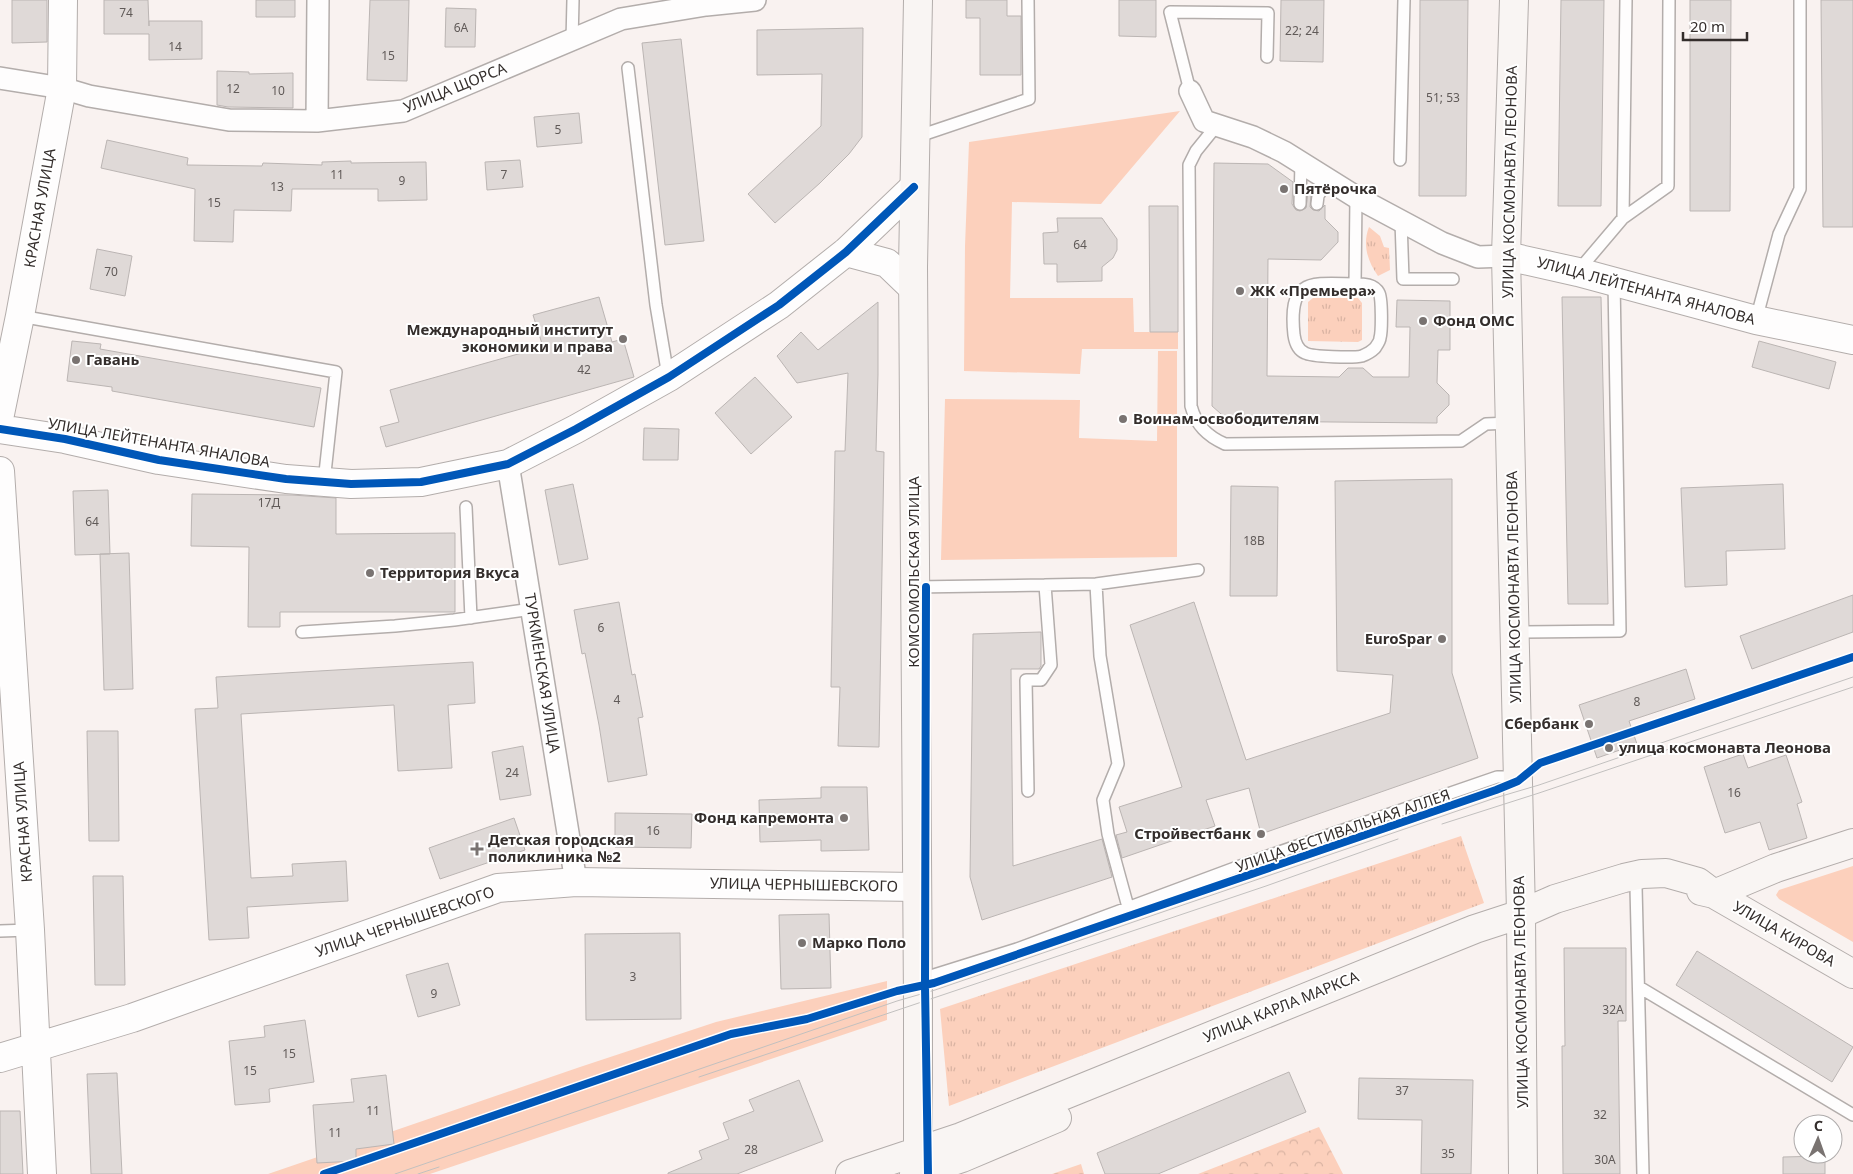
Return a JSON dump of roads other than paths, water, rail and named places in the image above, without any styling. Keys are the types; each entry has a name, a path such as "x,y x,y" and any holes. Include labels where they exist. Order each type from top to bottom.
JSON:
{"main road":[{"name":"КОМСОМОЛЬСКАЯ УЛИЦА","path":"917,1168 926,978 917,886 914,587 913,288 918,0"},
{"name":"УЛИЦА КОСМОНАВТА ЛЕОНОВА","path":"1514,0 1506,256 1515,632 1507,779 1521,921 1522,1174"},
{"path":"1714,894 1776,868 1853,843"},
{"name":"УЛИЦА КАРЛА МАРКСА","path":"850,1174 917,1168 962,1158 1270,1028 1433,965 1521,921 1555,899 1642,874 1666,874 1698,882 1714,894"},
{"name":"УЛИЦА КАРЛА МАРКСА","path":"1521,921 1636,887 1667,883 1714,894"},
{"name":"УЛИЦА КИРОВА","path":"1714,894 1853,974"}],"street":[{"name":"КРАСНАЯ УЛИЦА","path":"0,414 62,88 63,0"},
{"path":"317,121 318,0"},
{"name":"УЛИЦА ЩОРСА","path":"0,78 62,88 88,96 229,120 317,121 403,111 621,19 706,5 755,0"},
{"name":"УЛИЦА ЛЕЙТЕНАНТА ЯНАЛОВА","path":"1190,91 1204,121 1253,137 1442,243 1478,257 1506,256 1578,272 1756,320 1853,340"},
{"name":"УЛИЦА ЛЕЙТЕНАНТА ЯНАЛОВА","path":"0,429 65,439 159,460 286,479 351,484 421,482 508,464 576,429 669,377 779,305 846,252 914,187"},
{"path":"846,252 887,263 913,288"},
{"name":"ТУРКМЕНСКАЯ УЛИЦА","path":"508,464 576,882"},
{"name":"КРАСНАЯ УЛИЦА","path":"0,471 30,930 42,1174"},
{"name":"УЛИЦА ЧЕРНЫШЕВСКОГО","path":"0,1058 132,1018 498,888 576,882 917,886"}],"lane":[{"path":"572,41 573,0"},
{"path":"916,137 1029,99 1028,0"},
{"path":"1400,160 1404,0"},
{"path":"1623,218 1626,0"},
{"path":"1578,272 1623,218 1668,186 1669,0"},
{"path":"1756,320 1779,234 1800,189 1800,0"},
{"path":"1190,91 1170,12 1268,13 1267,58"},
{"path":"628,68 656,305 669,377"},
{"path":"1217,125 1196,151 1189,165 1192,406 1197,422 1208,436 1225,444 1461,441 1486,424 1510,423"},
{"path":"1300,162 1300,204"},
{"path":"1317,204 1318,196 1328,179"},
{"path":"1355,284 1356,196"},
{"path":"1401,221 1403,279 1453,279"},
{"path":"1515,632 1620,631 1614,282"},
{"path":"1311,284 1355,284 1368,284 1380,295 1380,338 1374,348 1361,356 1313,356 1305,353 1299,348 1294,333 1294,304 1296,296 1301,290 1311,284"},
{"path":"20,316 336,372 324,482"},
{"path":"466,507 471,618"},
{"path":"914,587 1096,584 1198,570"},
{"path":"1096,584 1100,656 1118,764 1103,800 1108,834 1128,907"},
{"path":"1028,791 1026,680 1041,680 1051,665 1045,585"},
{"path":"302,632 395,626 471,618 532,608"},
{"name":"УЛИЦА ФЕСТИВАЛЬНАЯ АЛЛЕЯ","path":"926,978 1017,949 1259,859 1507,779"},
{"path":"1636,887 1643,1174"},
{"path":"0,932 30,930"},
{"path":"1639,987 1853,1116"}],"tram line":[{"path":"395,1174 897,1001 935,990 1853,677"},
{"path":"1442,824 1853,687"},
{"path":"699,1077 1266,886 1398,839"},
{"path":"418,1174 439,1167"}],"place":[{"name":"Пятёрочка","path":"1284,189"},
{"name":"ЖК «Премьера»","path":"1240,291"},
{"name":"Фонд ОМС","path":"1423,321"},
{"name":"Международный институт экономики и права","path":"623,339"},
{"name":"Гавань","path":"76,360"},
{"name":"Воинам-освободителям","path":"1123,419"},
{"name":"Территория Вкуса","path":"370,573"},
{"name":"EuroSpar","path":"1442,639"},
{"name":"Сбербанк","path":"1589,724"},
{"name":"улица космонавта Леонова","path":"1609,748"},
{"name":"Фонд капремонта","path":"844,818"},
{"name":"Стройвестбанк","path":"1261,834"},
{"name":"Детская городская поликлиника №2","path":"477,849"},
{"name":"Марко Поло","path":"802,943"}]}
